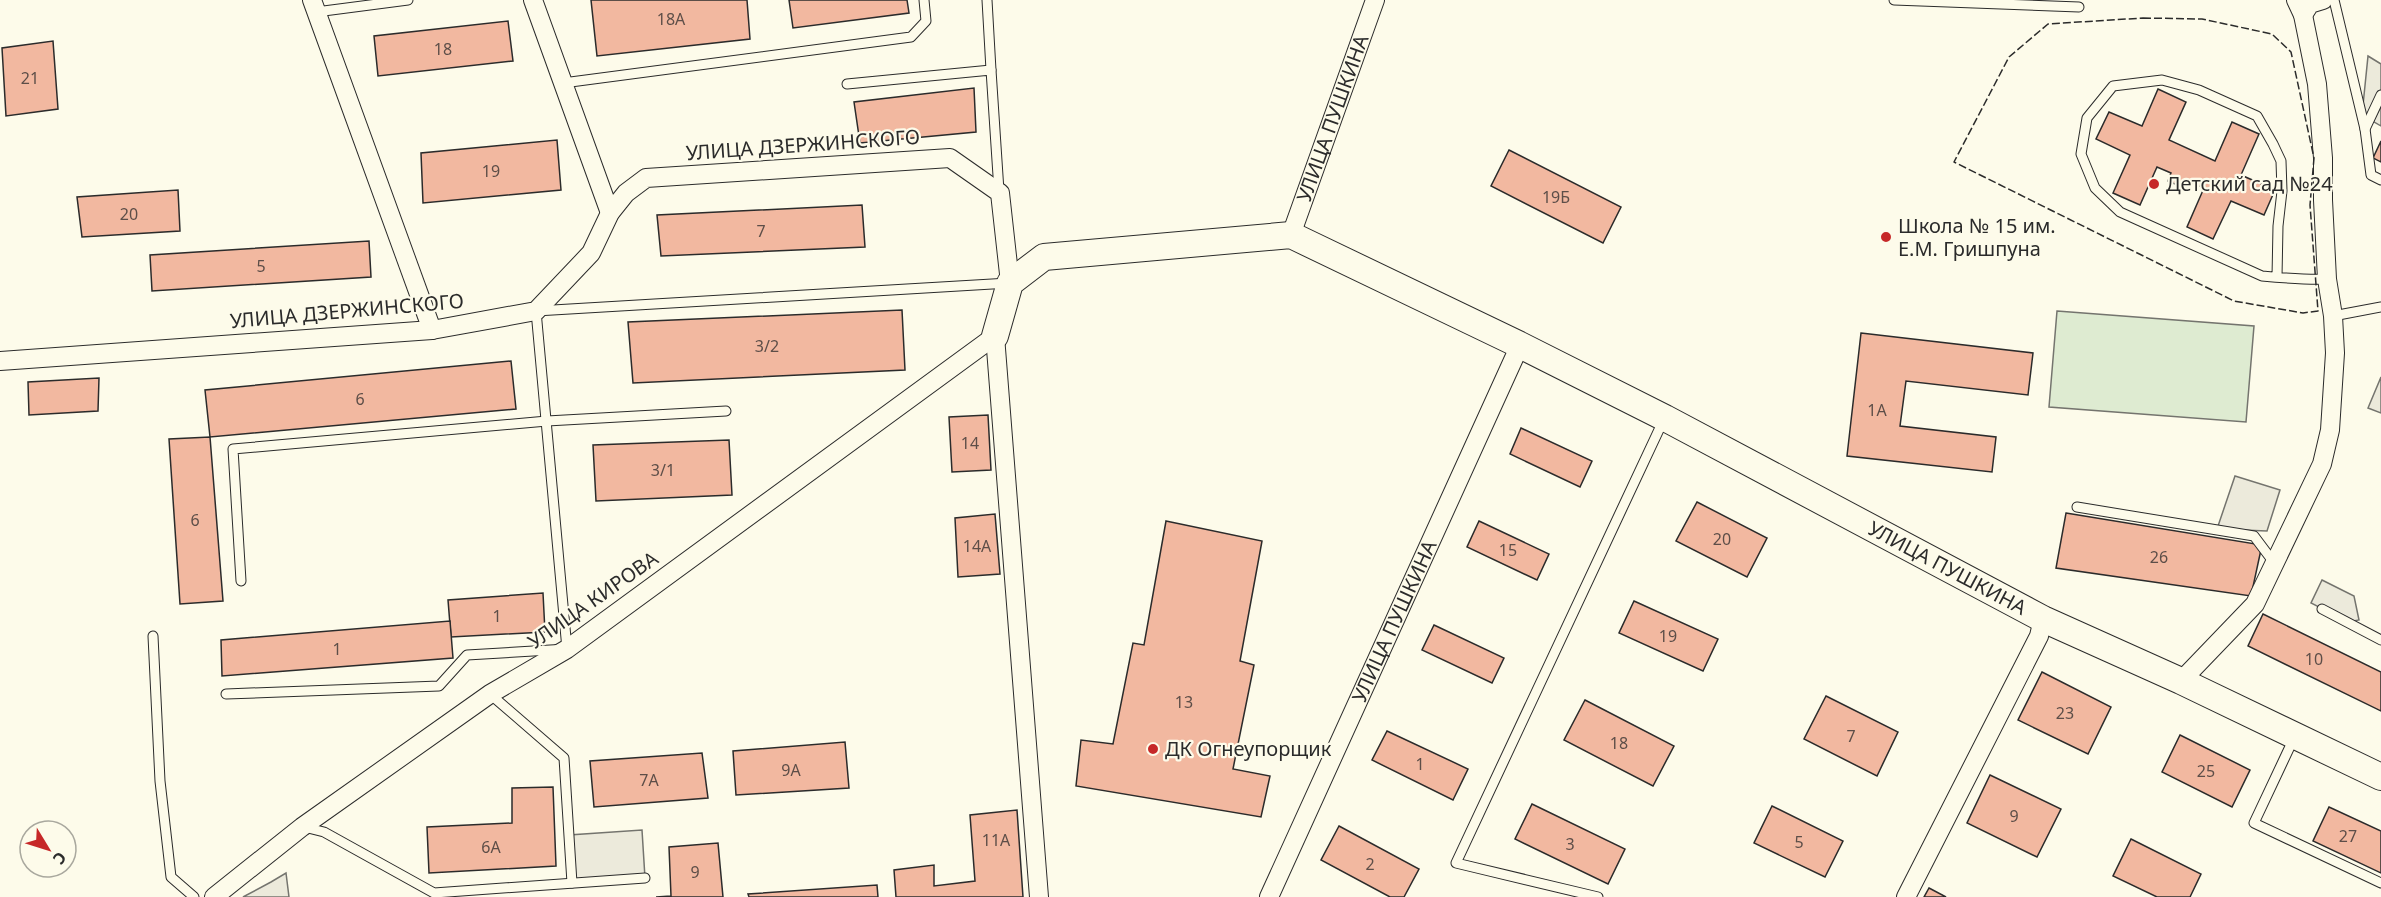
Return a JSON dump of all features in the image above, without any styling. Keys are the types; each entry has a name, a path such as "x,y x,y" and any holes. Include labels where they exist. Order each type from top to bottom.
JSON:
{"street":[{"path":"533,0 610,213"},
{"name":"УЛИЦА ПУШКИНА","path":"1375,0 1291,235 1520,345 1665,418 2043,619 2181,681 2381,777"},
{"path":"2181,681 2255,604 2322,464 2330,430 2335,353 2333,316 2327,279 2323,158 2317,84 2300,8 2323,0"},
{"path":"314,6 432,330"},
{"name":"УЛИЦА ДЗЕРЖИНСКОГО","path":"0,361 432,330 536,311 591,253 610,213 626,193 646,178 950,158 1000,193"},
{"path":"1000,193 1010,283 995,336 1039,897"},
{"path":"1010,283 1044,257 1291,235"},
{"name":"УЛИЦА КИРОВА","path":"214,897 302,827 490,694 567,650 995,336"},
{"name":"УЛИЦА ПУШКИНА","path":"1269,897 1520,345"},
{"path":"1906,897 2039,636 2043,619"}],"lane":[{"path":"314,6 408,0"},
{"path":"562,83 911,37 926,21 924,0"},
{"path":"987,0 1000,193"},
{"path":"1894,0 2079,7"},
{"path":"2334,0 2365,129 2371,176 2381,180"},
{"path":"847,84 991,70"},
{"path":"2277,277 2278,225 2282,191 2280,161 2257,116 2199,90 2162,80 2113,86 2086,118 2081,154 2095,188 2120,212 2262,276 2277,277 2327,279"},
{"path":"2365,129 2381,95"},
{"path":"226,694 439,686 467,655 567,650 536,311 1010,283"},
{"path":"2333,316 2381,307"},
{"path":"241,582 233,449 547,421 726,411"},
{"path":"1598,897 1456,863 1665,418"},
{"path":"2077,507 2254,536 2275,564"},
{"path":"2322,609 2381,640"},
{"path":"153,636 160,781 171,877 194,897"},
{"path":"490,694 564,758 572,883"},
{"path":"2295,735 2254,823 2381,884"},
{"path":"302,827 324,832 434,893 645,878"}],"green space":[{"path":"2057,311 2254,326 2246,422 2049,407"}],"shaded area":[{"path":"2368,56 2381,64 2381,126 2362,115"},
{"path":"2381,377 2381,413 2368,408"},
{"path":"2235,476 2280,490 2267,531 2217,529"},
{"path":"2322,580 2354,596 2359,620 2348,622 2311,603"},
{"path":"642,830 645,878 572,883 569,835"},
{"path":"286,873 289,897 243,897 271,882"}],"building":[{"path":"591,0 747,0 750,39 597,56"},
{"path":"789,0 907,0 909,13 793,28"},
{"path":"508,21 513,61 378,76 374,36"},
{"path":"53,41 58,109 6,116 2,48"},
{"path":"974,88 976,132 860,143 854,102"},
{"path":"2158,89 2186,102 2169,140 2215,161 2232,122 2259,134 2241,175 2275,190 2264,215 2231,201 2213,239 2187,227 2204,188 2190,182 2187,189 2168,181 2171,173 2157,167 2140,205 2113,193 2130,155 2096,139 2109,112 2142,126"},
{"path":"557,140 561,190 423,203 421,153"},
{"path":"2381,141 2381,162 2373,158"},
{"path":"1509,150 1621,207 1603,243 1491,186"},
{"path":"178,190 180,231 82,237 77,197"},
{"path":"862,205 865,247 661,256 657,215"},
{"path":"369,241 371,277 152,291 150,255"},
{"path":"902,310 905,370 633,383 628,322"},
{"path":"1861,333 2033,353 2028,395 1906,381 1900,426 1996,437 1992,472 1847,456"},
{"path":"511,361 516,409 210,437 205,390"},
{"path":"99,378 98,411 29,415 28,382"},
{"path":"988,415 991,470 952,472 949,417"},
{"path":"1521,428 1592,461 1580,487 1510,454"},
{"path":"210,437 223,601 180,604 169,439"},
{"path":"729,440 732,495 596,501 593,445"},
{"path":"1697,502 1767,538 1747,577 1676,541"},
{"path":"2066,513 2262,545 2251,596 2056,568"},
{"path":"995,514 1000,574 958,577 955,518"},
{"path":"1166,521 1262,541 1240,661 1254,665 1233,769 1270,776 1261,817 1076,786 1081,740 1113,744 1133,643 1144,645"},
{"path":"1479,521 1549,554 1537,580 1467,547"},
{"path":"543,593 545,632 451,637 448,600"},
{"path":"1634,601 1718,639 1703,671 1619,633"},
{"path":"2263,614 2381,672 2381,711 2248,646"},
{"path":"450,621 453,658 222,676 221,640"},
{"path":"1434,625 1504,658 1492,683 1422,650"},
{"path":"2042,672 2111,707 2088,754 2018,720"},
{"path":"1826,696 1898,732 1877,776 1804,739"},
{"path":"1585,700 1674,746 1653,786 1564,740"},
{"path":"1387,731 1468,769 1453,800 1372,760"},
{"path":"2180,735 2250,770 2232,807 2162,772"},
{"path":"845,742 849,788 736,795 733,751"},
{"path":"702,753 708,798 594,807 590,761"},
{"path":"1990,775 2061,809 2037,857 1967,823"},
{"path":"553,787 556,866 429,873 427,827 512,823 512,788"},
{"path":"1532,804 1625,849 1608,884 1515,839"},
{"path":"1772,806 1843,841 1825,877 1754,843"},
{"path":"2329,807 2381,831 2381,873 2313,841"},
{"path":"1017,810 1023,897 896,897 894,870 934,865 934,886 975,881 970,815"},
{"path":"1339,826 1419,869 1404,897 1390,897 1321,860"},
{"path":"2131,839 2201,874 2190,897 2157,897 2113,876"},
{"path":"718,843 723,897 656,897 671,896 669,847"},
{"path":"877,885 878,897 749,897 748,894"},
{"path":"1929,888 1946,897 1924,897"}],"fence":[{"path":"2143,18 2202,19 2272,34 2291,52 2314,158 2310,205 2318,311 2303,313 2234,301 1954,162 2009,57 2048,24 2143,18"}],"place":[{"name":"Детский сад №24","path":"2154,184"},
{"name":"Школа № 15 им. Е.М. Гришпуна","path":"1886,237"},
{"name":"ДК Огнеупорщик","path":"1153,749"}]}
